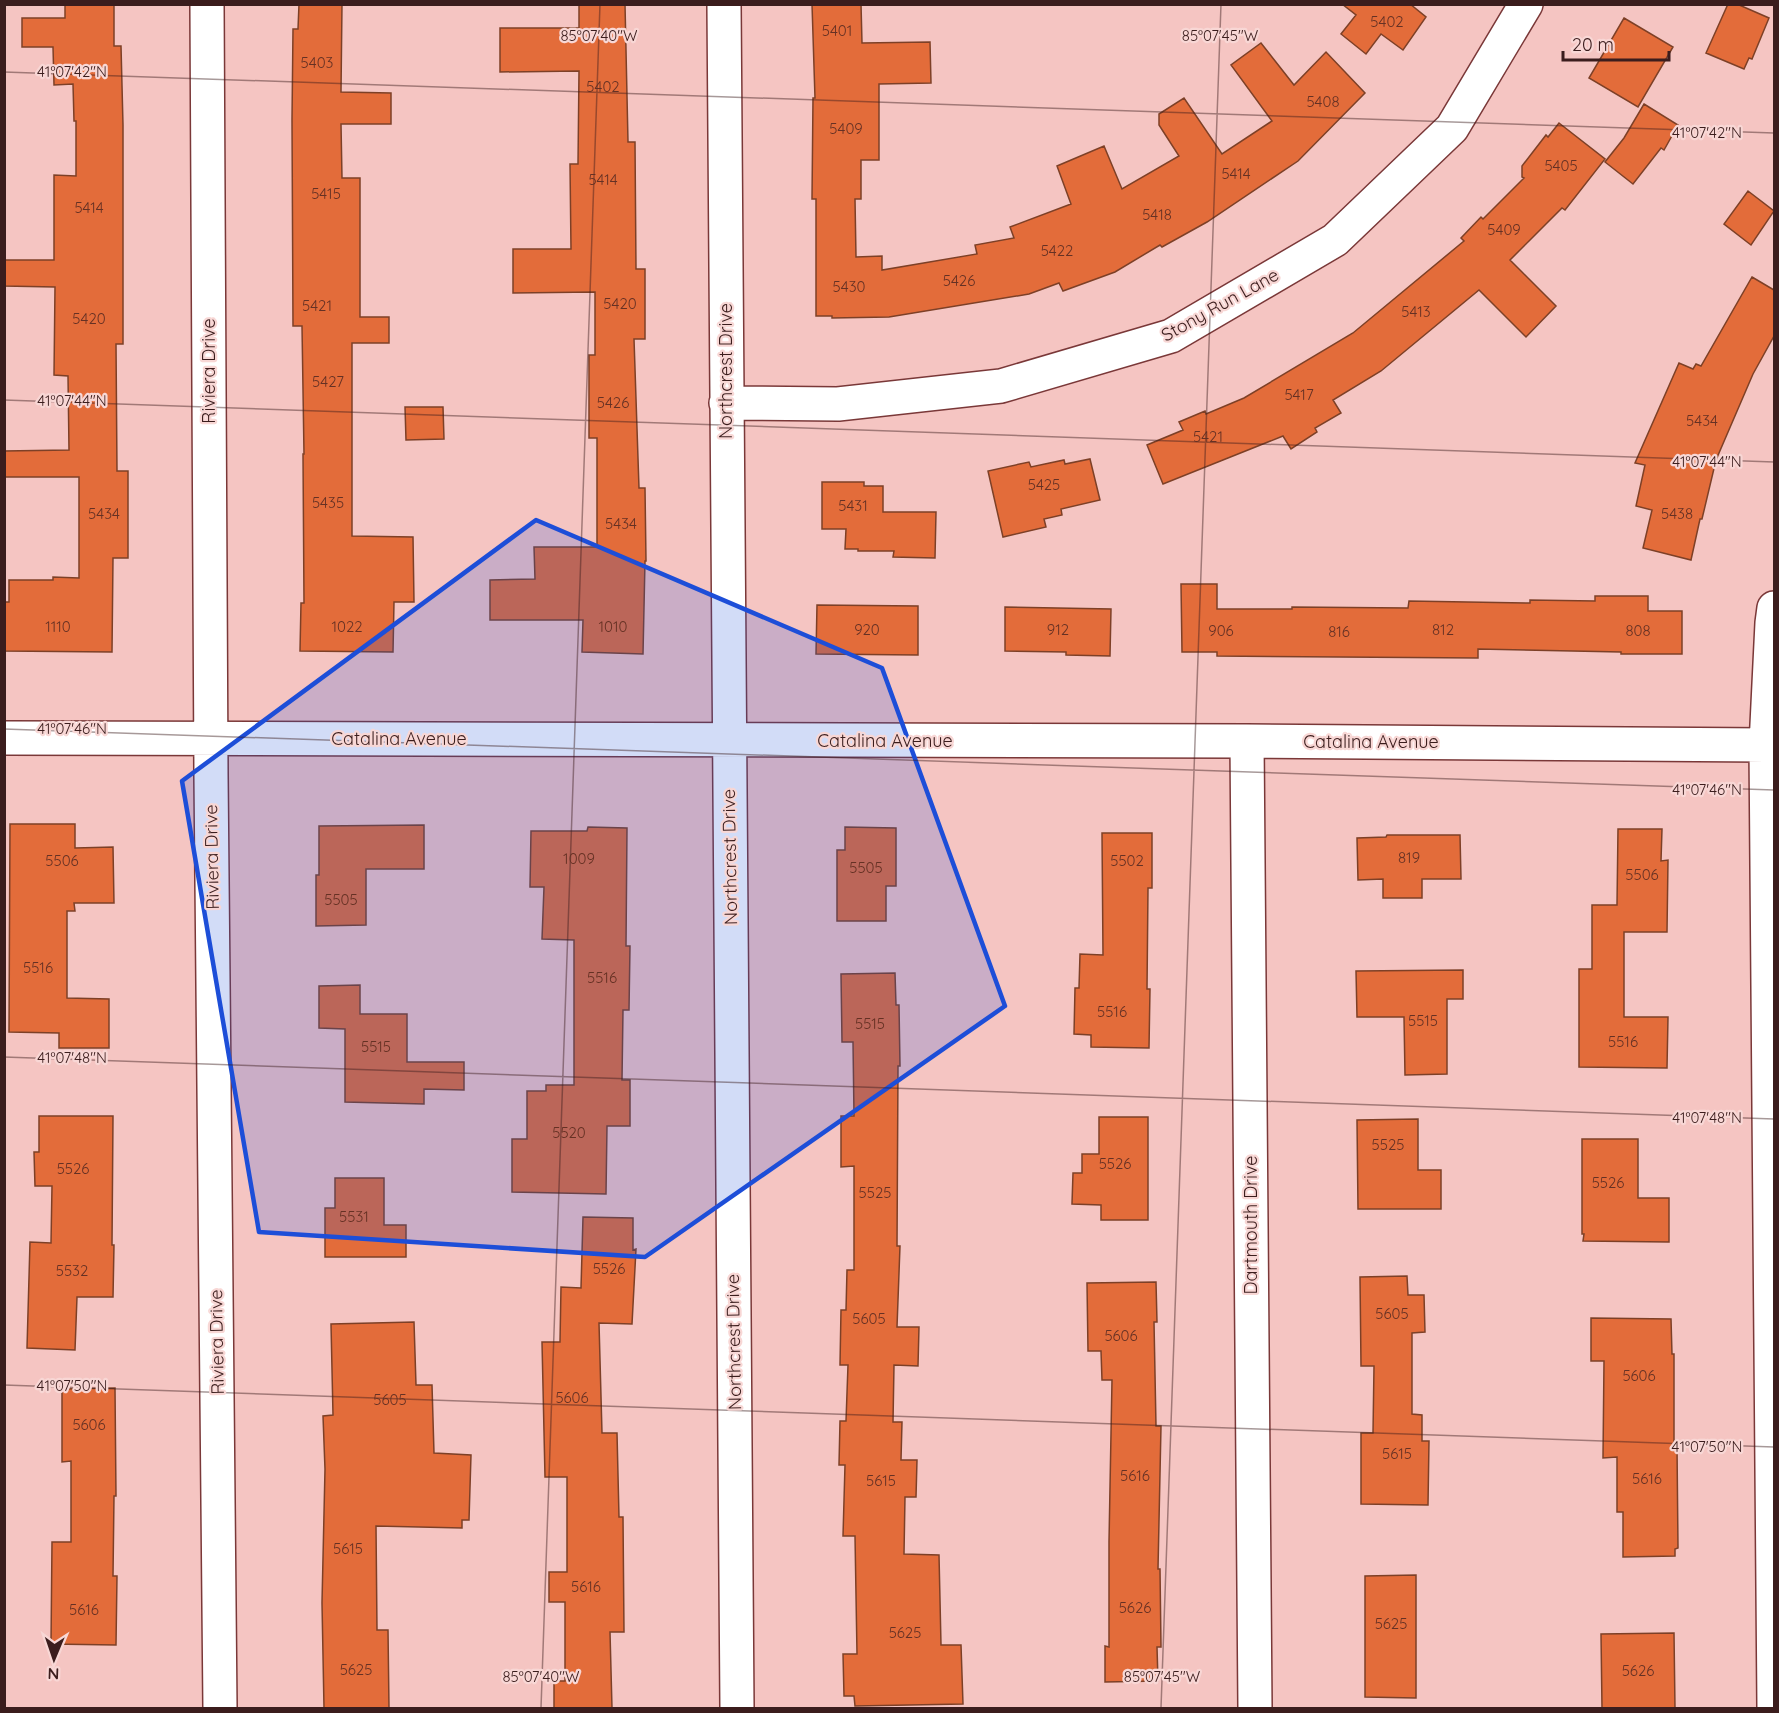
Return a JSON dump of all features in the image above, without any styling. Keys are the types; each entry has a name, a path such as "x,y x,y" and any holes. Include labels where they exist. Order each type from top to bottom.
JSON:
{"street":[{"name":"Riviera Drive","path":"207,4 220,1708"},
{"name":"Northcrest Drive","path":"724,4 738,1708"},
{"name":"Stony Run Lane","path":"726,403 838,404 1001,386 1171,336 1335,240 1452,128 1526,4"},
{"path":"1774,608 1766,745 1774,1708"},
{"name":"Catalina Avenue","path":"4,738 1247,741 1766,745"},
{"name":"Dartmouth Drive","path":"1247,741 1255,1708"}],"highlighted area":[{"path":"536,520 882,668 1005,1006 645,1257 259,1232 182,781"}],"building":[{"path":"65,4 114,4 114,46 121,46 123,344 116,344 117,471 128,471 128,558 113,558 112,652 4,651 4,602 9,602 9,580 79,578 79,477 4,477 4,451 69,450 68,376 54,375 55,287 4,286 4,260 54,260 54,175 76,176 73,84 54,85 53,47 22,47 22,18 65,18"},
{"path":"299,4 342,4 341,92 391,93 391,124 341,124 342,178 360,178 360,317 389,317 389,343 352,343 352,536 413,537 414,602 394,602 393,652 300,651 301,603 304,603 304,454 302,326 293,326 292,120 293,29 298,29"},
{"path":"579,4 625,4 628,142 635,142 636,269 645,269 645,339 634,339 639,488 645,488 646,561 643,654 582,652 583,620 490,620 490,580 535,579 534,547 597,547 597,438 589,438 589,355 595,355 595,292 513,293 513,249 571,249 570,164 578,164 579,71 500,72 500,28 579,28"},
{"path":"812,4 861,4 862,43 930,42 931,83 879,84 879,160 861,160 861,199 855,199 856,257 882,256 882,270 977,254 975,245 1014,238 1010,227 1071,204 1057,166 1104,146 1122,189 1179,156 1159,125 1159,114 1184,98 1222,154 1272,121 1231,65 1261,43 1294,85 1326,52 1365,93 1298,161 1207,222 1162,247 1160,245 1115,272 1063,291 1059,283 1029,294 889,317 816,316 816,199 812,199 813,98 815,98"},
{"path":"1342,4 1410,4 1426,17 1403,50 1381,34 1366,54 1341,34 1356,15"},
{"path":"1728,4 1737,4 1769,18 1752,59 1749,58 1744,69 1706,53"},
{"path":"1624,18 1673,47 1638,107 1589,78"},
{"path":"1644,104 1678,125 1664,150 1661,148 1633,184 1605,162 1624,138"},
{"path":"1559,123 1605,159 1565,210 1562,208 1510,260 1556,306 1526,337 1479,290 1381,371 1333,400 1341,413 1315,428 1317,432 1291,449 1283,436 1163,484 1147,445 1183,430 1179,422 1205,411 1206,414 1244,398 1353,333 1464,241 1461,238 1481,217 1483,219 1524,178 1522,177 1522,166 1546,135 1548,137"},
{"path":"1748,191 1774,211 1751,245 1724,224"},
{"path":"1752,277 1774,290 1774,336 1753,374 1716,460 1691,560 1643,548 1652,510 1636,506 1645,465 1635,463 1679,363 1693,369 1696,364 1701,366"},
{"path":"405,407 443,407 444,439 406,440"},
{"path":"1090,459 1100,500 1061,509 1062,515 1044,519 1046,527 1003,537 988,471 1029,462 1031,467 1064,460 1065,464"},
{"path":"822,482 864,482 864,486 883,486 883,512 936,512 935,558 893,557 894,551 845,549 846,529 822,529"},
{"path":"1181,584 1217,584 1217,609 1408,608 1409,601 1530,603 1530,600 1595,601 1595,596 1648,596 1648,611 1682,611 1682,654 1478,649 1478,658 1217,656 1217,652 1182,652"},
{"path":"817,605 918,606 918,655 816,654"},
{"path":"1005,607 1111,609 1110,656 1066,655 1066,652 1005,651"},
{"path":"10,824 75,824 75,848 113,847 114,903 74,903 75,911 67,911 67,998 109,999 109,1048 59,1048 59,1033 9,1032"},
{"path":"424,825 424,869 366,869 366,925 316,926 319,826"},
{"path":"588,827 627,828 626,946 630,946 629,1010 623,1010 622,1080 630,1080 630,1126 607,1126 606,1194 512,1192 512,1139 527,1139 527,1091 546,1091 546,1085 574,1085 574,940 542,939 544,887 530,887 531,831 587,831"},
{"path":"845,827 896,828 896,886 886,886 886,921 837,921 837,850 845,850"},
{"path":"1618,829 1662,829 1661,861 1668,860 1667,932 1624,932 1624,1017 1668,1017 1667,1068 1579,1067 1579,969 1592,969 1592,905 1617,905"},
{"path":"1102,833 1152,833 1152,888 1148,888 1149,1048 1091,1047 1091,1035 1074,1034 1075,988 1079,988 1080,954 1103,955"},
{"path":"1387,835 1460,835 1461,879 1422,879 1422,898 1383,898 1383,879 1358,880 1357,838 1386,837"},
{"path":"1463,970 1463,999 1447,999 1447,1074 1405,1075 1404,1017 1357,1017 1356,971"},
{"path":"895,973 896,1005 899,1005 900,1066 898,1066 897,1246 900,1246 897,1327 919,1327 918,1366 894,1365 893,1422 902,1422 901,1460 917,1460 916,1497 905,1497 904,1554 939,1555 941,1645 961,1645 963,1704 855,1706 854,1696 844,1696 843,1654 857,1654 855,1536 843,1536 845,1465 839,1465 840,1421 846,1421 848,1365 840,1365 841,1310 846,1310 847,1270 854,1270 854,1166 841,1167 841,1116 854,1116 853,1042 842,1042 841,974"},
{"path":"360,985 360,1014 407,1014 407,1062 464,1062 464,1090 424,1089 424,1104 345,1102 345,1029 319,1028 319,986"},
{"path":"39,1116 113,1116 113,1297 77,1297 75,1350 27,1348 30,1242 51,1243 52,1186 35,1186 34,1152 39,1152"},
{"path":"1099,1117 1148,1117 1148,1220 1101,1220 1101,1205 1072,1204 1073,1173 1082,1173 1082,1154 1099,1154"},
{"path":"1418,1119 1418,1170 1441,1170 1441,1209 1358,1209 1357,1120"},
{"path":"1582,1139 1638,1139 1638,1198 1669,1198 1669,1242 1583,1241"},
{"path":"335,1178 384,1178 384,1225 406,1225 406,1257 325,1257 325,1208 335,1208"},
{"path":"583,1217 633,1218 633,1250 636,1249 632,1324 599,1323 602,1433 617,1433 619,1517 623,1517 624,1632 610,1632 612,1708 554,1708 554,1681 565,1681 565,1602 549,1602 549,1572 567,1572 567,1477 545,1477 542,1342 560,1342 561,1287 581,1288"},
{"path":"1407,1276 1408,1295 1424,1295 1425,1332 1412,1333 1412,1414 1422,1415 1422,1441 1429,1441 1428,1505 1361,1504 1361,1433 1373,1433 1374,1366 1361,1366 1360,1277"},
{"path":"1156,1282 1157,1322 1154,1322 1156,1426 1161,1426 1158,1569 1160,1569 1161,1647 1157,1647 1158,1681 1105,1682 1105,1646 1109,1647 1112,1380 1102,1380 1101,1351 1088,1351 1087,1283"},
{"path":"1591,1318 1671,1319 1672,1354 1674,1354 1674,1446 1677,1446 1678,1548 1675,1549 1675,1556 1623,1557 1623,1512 1617,1512 1617,1457 1603,1458 1604,1361 1591,1361"},
{"path":"414,1322 416,1385 432,1385 434,1453 471,1455 469,1520 462,1520 462,1528 376,1526 377,1630 388,1630 389,1708 324,1708 322,1603 325,1469 323,1416 333,1415 331,1324"},
{"path":"115,1388 116,1496 114,1496 113,1576 117,1576 116,1645 51,1644 52,1542 71,1542 71,1461 62,1462 62,1389"},
{"path":"1416,1575 1416,1698 1365,1697 1365,1576"},
{"path":"1674,1633 1675,1708 1602,1708 1601,1634"}]}
